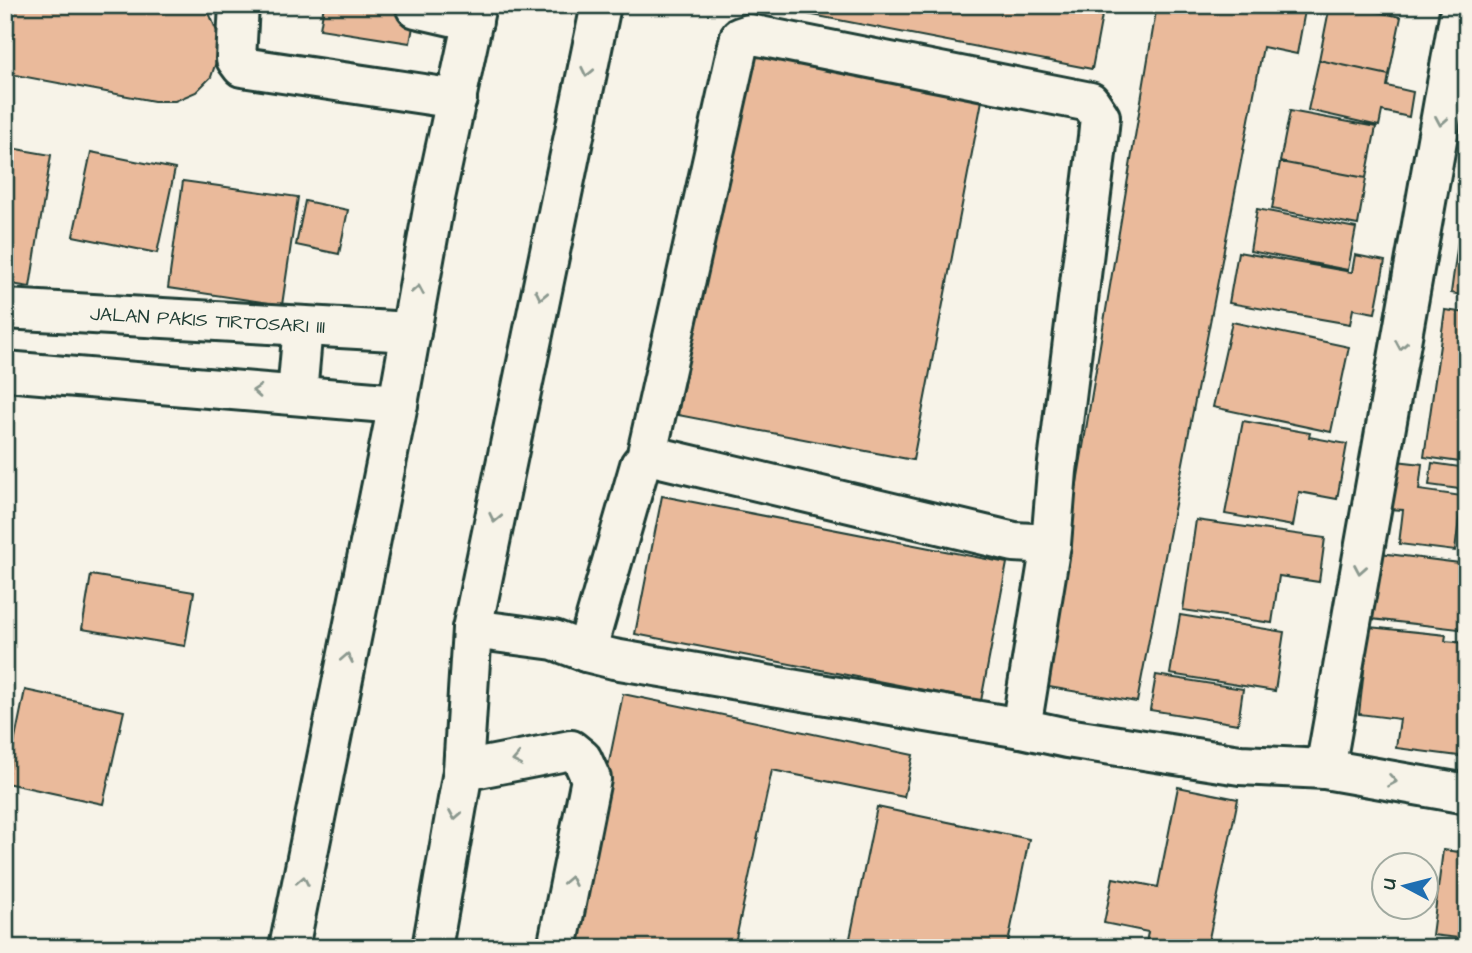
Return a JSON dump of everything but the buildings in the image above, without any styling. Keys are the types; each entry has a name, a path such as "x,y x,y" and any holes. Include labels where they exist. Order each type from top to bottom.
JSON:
{"main road":[{"path":"239,5 236,59 242,67 457,99"},
{"path":"432,948 463,771 472,629 601,5"},
{"path":"1325,769 1461,5"},
{"path":"289,948 474,13 416,8"},
{"path":"586,652 640,465 646,458 743,21"},
{"path":"743,21 749,34 1090,102 1100,117 1057,471 1051,544 1021,728"},
{"name":"JALAN PAKIS TIRTOSARI III","path":"5,309 411,332"},
{"path":"297,394 303,326"},
{"path":"5,371 398,404"},
{"path":"646,458 657,457 1014,542 1051,544"},
{"path":"472,629 554,640 614,659 1067,738 1240,765 1325,769 1467,794"},
{"path":"463,771 571,750 582,759 591,779 557,948"}]}
